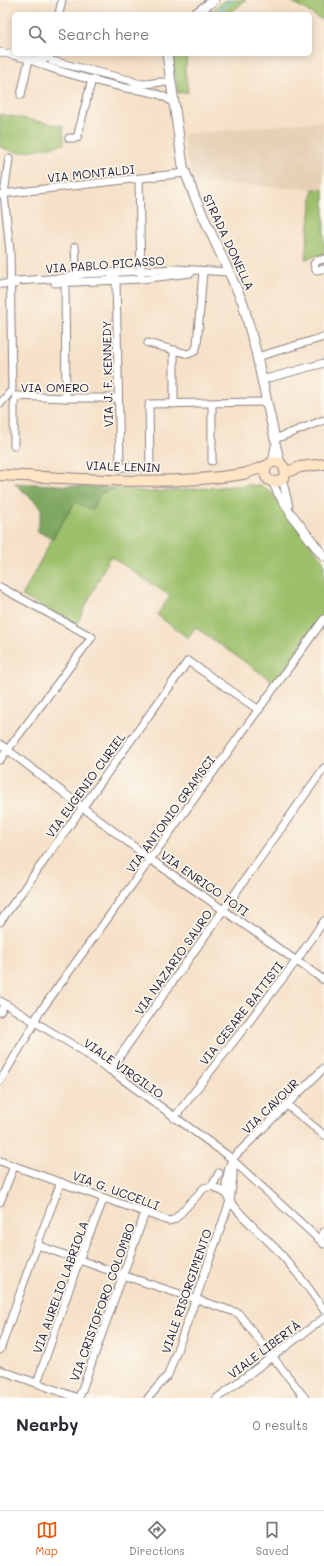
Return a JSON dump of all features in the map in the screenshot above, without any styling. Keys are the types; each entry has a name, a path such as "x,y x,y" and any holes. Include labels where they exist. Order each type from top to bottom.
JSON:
{"main road":[{"path":"276,471 324,464"},
{"name":"VIALE LENIN","path":"0,475 158,481 187,480 276,471"}],"street":[{"path":"59,12 62,0"},
{"path":"198,12 214,0"},
{"path":"0,52 12,55"},
{"path":"15,56 30,60 48,61 129,80 140,85 157,82 166,82 171,85 163,92 155,93"},
{"name":"STRADA DONELLA","path":"167,56 185,173 243,302 275,439"},
{"path":"21,95 30,60"},
{"path":"48,61 92,79 164,96 174,104"},
{"path":"157,82 163,77 169,66"},
{"path":"69,138 77,138 92,79"},
{"path":"0,404 14,393 10,251 2,194 9,159"},
{"name":"VIA MONTALDI","path":"2,194 185,173"},
{"path":"139,179 141,272"},
{"path":"75,247 75,279"},
{"path":"324,259 317,261 314,264 314,269 324,269"},
{"name":"VIA PABLO PICASSO","path":"11,284 16,281 63,278 116,280 141,272 176,269 230,272"},
{"path":"148,343 188,354 192,353 196,349 203,271"},
{"name":"VIA PABLO PICASSO","path":"0,284 65,283 83,274 203,271"},
{"path":"109,273 115,277 116,280"},
{"name":"VIA J. F. KENNEDY","path":"116,280 120,467 150,468 149,404 174,404"},
{"path":"65,283 66,398"},
{"path":"257,357 324,337"},
{"path":"174,350 174,404 267,402"},
{"path":"262,380 324,363"},
{"name":"VIA OMERO","path":"14,446 14,393 66,398 118,398"},
{"path":"212,404 212,461"},
{"path":"324,420 275,439 278,494 291,514 324,557"},
{"path":"0,586 92,637 0,760"},
{"name":"VIA ANTONIO GRAMSCI","path":"0,1081 35,1022 37,1016 324,619"},
{"name":"VIA EUGENIO CURIEL","path":"0,922 188,660 259,710"},
{"name":"VIA ENRICO TOTI","path":"0,744 150,859 324,980"},
{"name":"VIA NAZARIO SAURO","path":"110,1070 324,768"},
{"name":"VIA CESARE BATTISTI","path":"174,1118 297,960 324,921"},
{"path":"0,1012 2,1003"},
{"name":"VIALE VIRGILIO","path":"2,1003 35,1022 110,1070 232,1159 322,1241"},
{"name":"VIA CAVOUR","path":"232,1159 324,1068"},
{"path":"287,1105 324,1134"},
{"name":"VIALE RISORGIMENTO","path":"159,1385 168,1376 196,1298 228,1198 233,1177 232,1159"},
{"name":"VIA G. UCCELLI","path":"0,1161 145,1213 172,1221 204,1188 212,1186"},
{"path":"0,1202 14,1166"},
{"path":"219,1173 212,1186 228,1198 295,1270 324,1310"},
{"path":"0,1350 61,1182"},
{"name":"VIA AURELIO LABRIOLA","path":"37,1383 79,1260 104,1198"},
{"name":"VIA CRISTOFORO COLOMBO","path":"78,1398 145,1213"},
{"path":"322,1241 324,1232"},
{"path":"37,1245 238,1313 305,1398"},
{"name":"VIALE LIBERTÀ","path":"217,1398 324,1318"},
{"path":"0,1370 78,1398"},
{"path":"142,1398 159,1385"},
{"path":"148,1398 159,1385"}],"shaded area":[{"path":"324,121 324,190 194,182 187,160 183,134"}],"green space":[{"path":"226,0 246,0 231,12 210,12"},
{"path":"289,0 324,0 324,21 312,14 312,12 309,12"},
{"path":"172,56 188,56 185,70 188,92 178,93"},
{"path":"0,114 63,126 64,144 18,153 0,147"},
{"path":"313,189 324,190 324,254 305,259"},
{"path":"14,483 116,488 100,494 92,510 75,502 52,539 37,531 42,508"},
{"path":"250,485 262,486 270,491 324,562 324,615 275,683 195,627 188,638 157,615 170,596 110,556 77,624 22,596 52,539 75,502 116,488 150,492"}],"waterway":[{"path":"217,12 232,0"}]}
